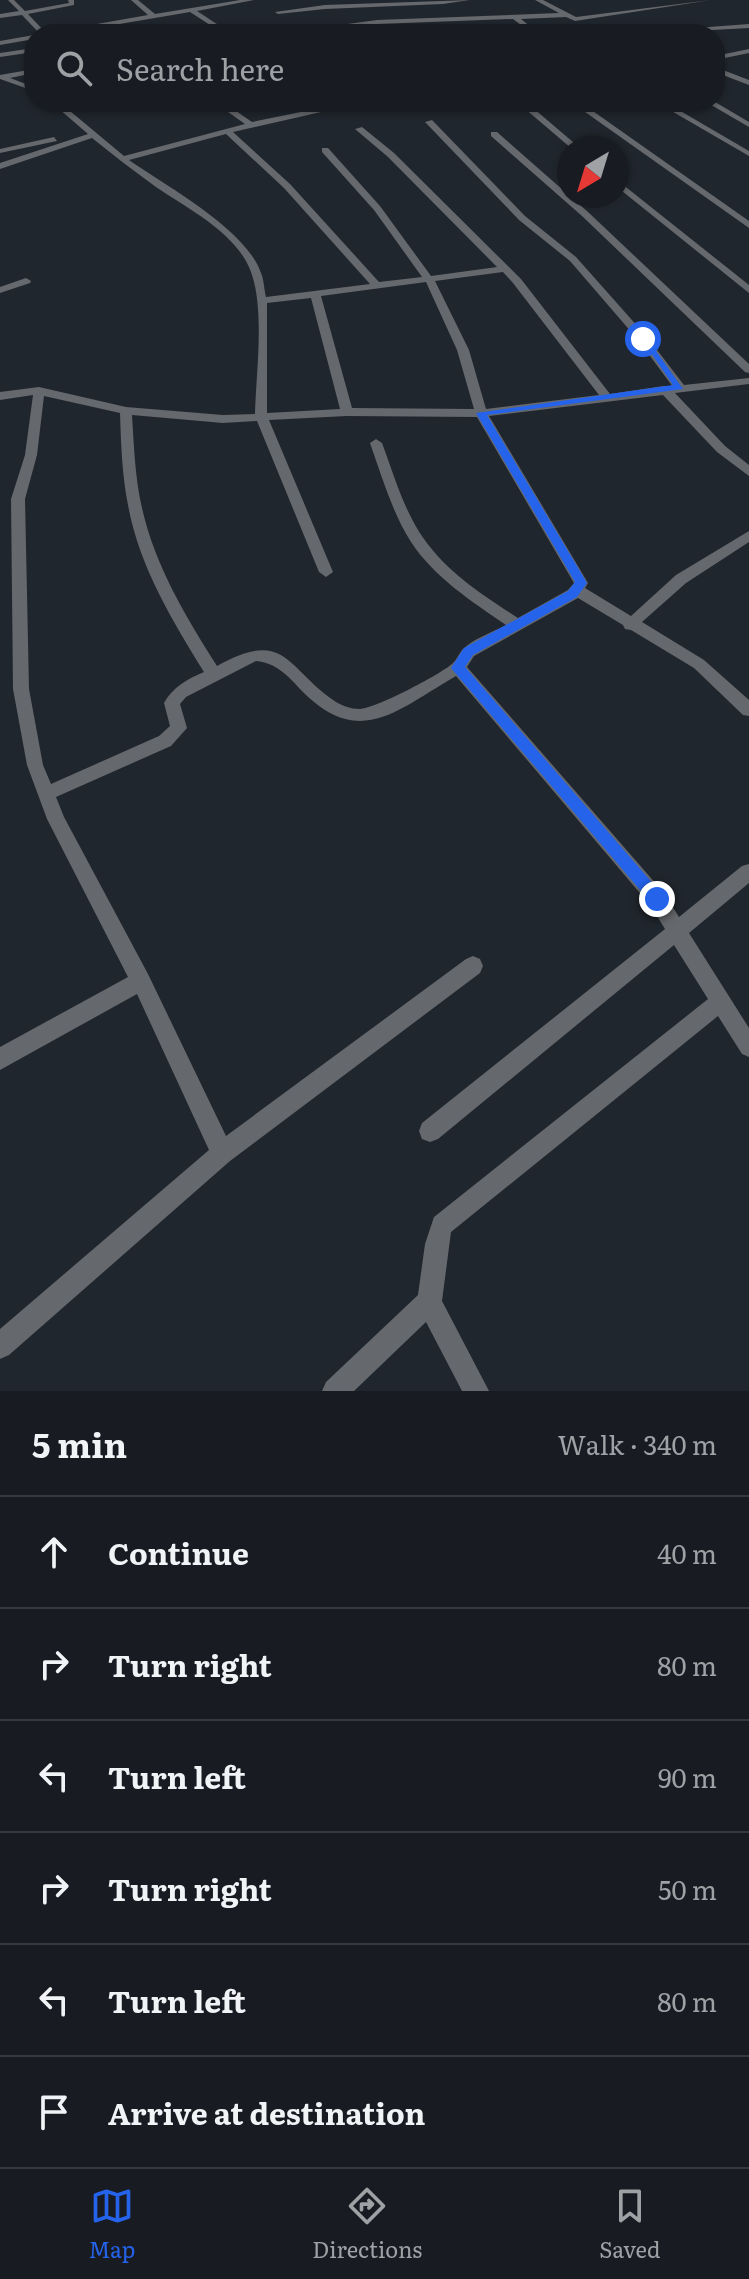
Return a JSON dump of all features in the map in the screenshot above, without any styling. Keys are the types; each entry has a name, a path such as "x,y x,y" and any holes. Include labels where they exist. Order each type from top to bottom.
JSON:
{"street":[{"path":"11,0 34,24"},
{"path":"134,0 153,16"},
{"path":"195,0 205,8"},
{"path":"108,24 205,8 264,5 319,7 467,0"},
{"path":"538,0 575,19 708,0"},
{"path":"662,0 676,5"},
{"path":"0,16 70,3 78,12"},
{"path":"264,5 285,17"},
{"path":"191,10 213,24"},
{"path":"362,24 567,15"},
{"path":"516,18 524,24"},
{"path":"88,19 94,24"},
{"path":"725,28 749,26"},
{"path":"0,43 24,39"},
{"path":"0,55 24,51"},
{"path":"725,56 749,54"},
{"path":"0,77 24,73"},
{"path":"725,73 749,83"},
{"path":"0,77 24,85"},
{"path":"725,111 749,125"},
{"path":"68,112 122,159 226,232 243,250 256,272 261,301 261,416 326,572"},
{"path":"232,112 251,125"},
{"path":"122,159 313,112"},
{"path":"533,112 562,136"},
{"path":"589,112 749,225"},
{"path":"677,112 749,154"},
{"path":"429,122 522,218 573,259 643,339 679,387"},
{"path":"359,129 391,155 505,269 605,396"},
{"path":"227,131 255,152 290,187 378,287"},
{"path":"0,151 93,132"},
{"path":"0,166 93,132"},
{"path":"494,134 585,214 679,306 747,380"},
{"path":"46,794 165,741 179,728 172,709 175,698 252,656 276,659 334,710 348,717 362,718 376,714 458,668 464,655 577,590 581,583 481,413 463,350 430,281 377,208 325,150"},
{"path":"629,193 749,290"},
{"path":"261,301 505,269"},
{"path":"0,290 26,281"},
{"path":"315,295 347,412"},
{"path":"0,396 39,391 126,411 223,419 347,412 481,413 747,380"},
{"path":"664,389 721,449 749,472"},
{"path":"39,391 31,455 18,499 21,689 35,765 56,819 141,981 222,1153"},
{"path":"126,411 129,470 137,519 155,572 214,674"},
{"path":"376,443 409,527 434,561 467,590 517,625"},
{"path":"630,625 681,579 749,536"},
{"path":"577,590 630,625 699,664 749,710"},
{"path":"458,668 657,899 749,1047"},
{"path":"430,1131 749,872"},
{"path":"0,1346 222,1153 473,966"},
{"path":"0,1059 141,981"},
{"path":"335,1391 429,1302 435,1282 434,1244 442,1225 721,1001"},
{"path":"429,1302 476,1391"}],"route":[{"path":"643,339 679,387 481,413 579,577 581,586 573,594 464,655 458,668 657,899"}]}
